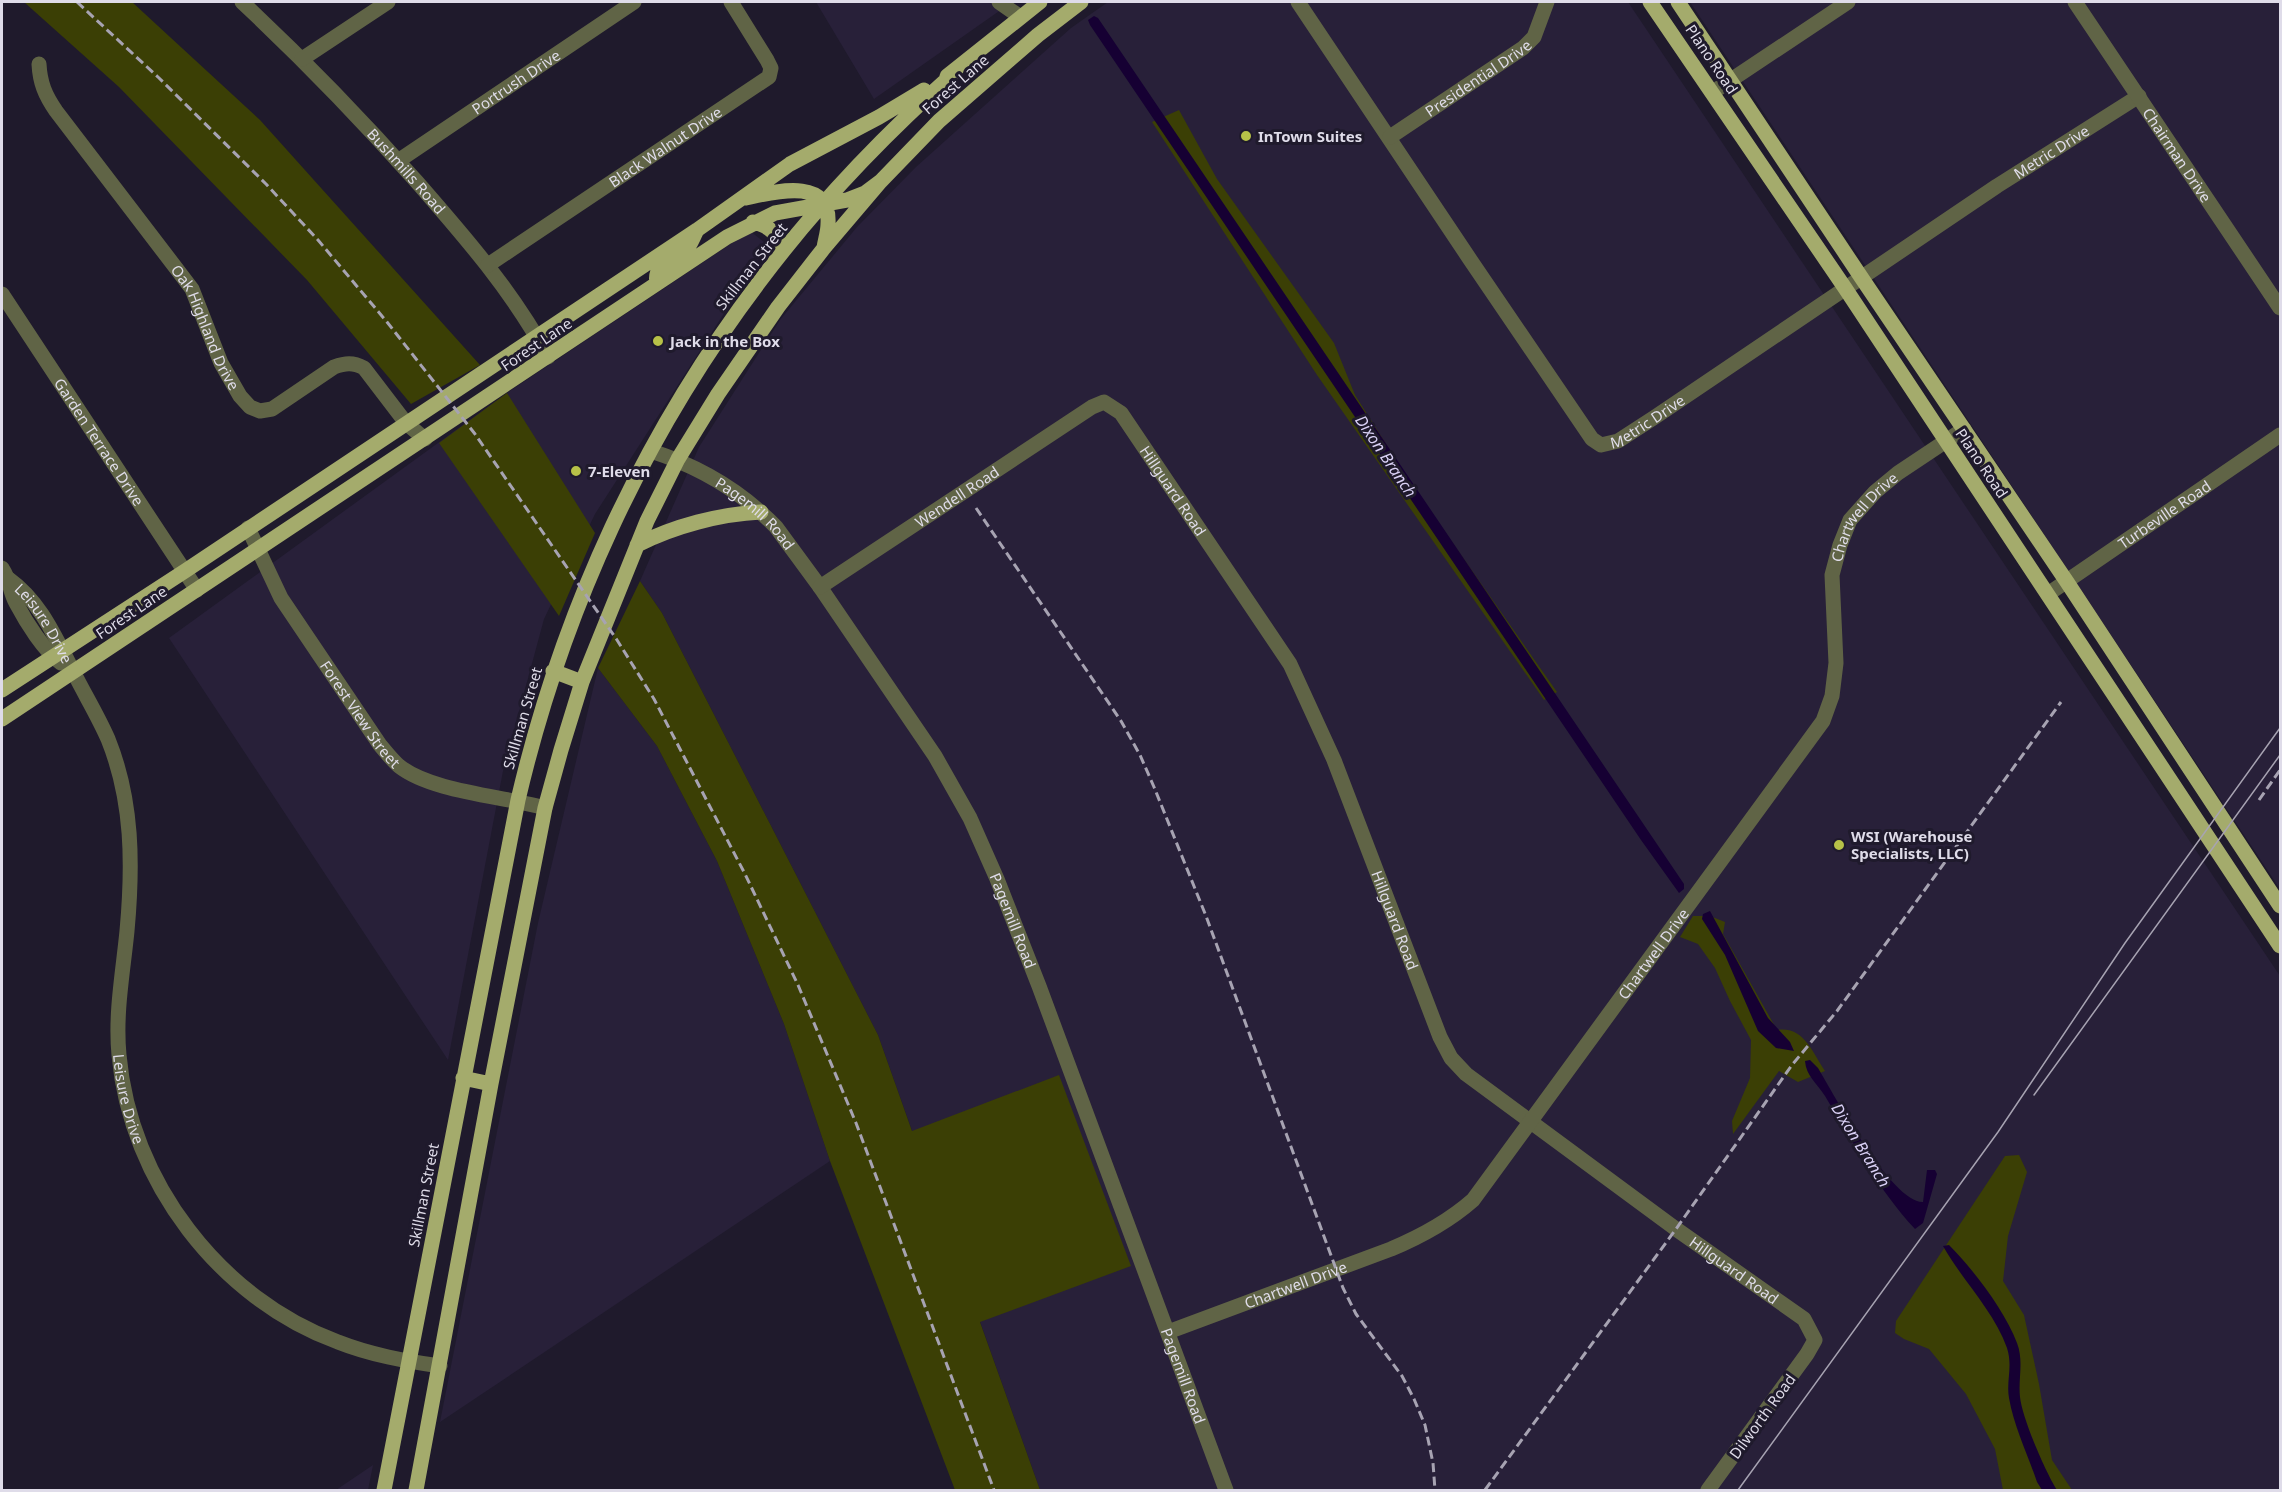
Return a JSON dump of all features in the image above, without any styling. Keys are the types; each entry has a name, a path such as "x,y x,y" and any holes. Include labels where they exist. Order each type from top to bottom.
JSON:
{"main road":[{"name":"Forest Lane","path":"2,690 697,230 789,164 879,117 955,72 1019,16 1040,2"},
{"name":"Forest Lane","path":"2,719 753,222 775,213 847,200 865,193 881,181 939,121 1038,35 1081,2"},
{"name":"Plano Road","path":"1650,2 1845,288 2280,946"},
{"name":"Plano Road","path":"1678,2 2067,582 2280,906"},
{"path":"1019,16 1038,35"},
{"name":"Skillman Street","path":"384,1491 518,800 553,671 599,555 651,451 706,358 780,255 877,145 955,72"},
{"path":"416,1491 491,1084 545,808 582,682 647,522 678,459 759,335 824,248 881,181"},
{"path":"743,198 791,190 806,190 824,203 828,222 824,248"},
{"path":"753,222 766,225 774,232 779,241 780,255"},
{"path":"657,284 658,268 687,249 697,230"},
{"path":"638,545 666,531 742,513 761,512"},
{"path":"553,671 582,682"},
{"path":"463,1078 491,1084"}],"street":[{"name":"Bushmills Road","path":"242,2 302,59 398,161 488,265 548,357"},
{"path":"302,59 388,2"},
{"name":"Portrush Drive","path":"398,161 634,2"},
{"name":"Black Walnut Drive","path":"488,265 770,77 771,68 767,60 731,2"},
{"path":"999,2 1019,16"},
{"name":"Metric Drive","path":"1298,2 1592,439 1601,445 1618,441 1655,417 1996,186 2139,96"},
{"name":"Presidential Drive","path":"1390,137 1523,48 1534,37 1547,2"},
{"path":"1713,92 1848,2"},
{"name":"Chairman Drive","path":"2075,2 2280,308"},
{"name":"Oak Highland Drive","path":"39,64 39,81 51,104 192,289 227,375 250,407 260,411 272,409 334,367 345,363 356,363 364,368 406,423 430,436"},
{"name":"Garden Terrace Drive","path":"2,294 197,590"},
{"name":"Hillguard Road","path":"1092,408 1104,402 1121,413 1290,664 1334,760 1440,1038 1451,1058 1466,1074 1804,1319 1815,1340"},
{"name":"Wendell Road","path":"820,587 1092,408"},
{"name":"Chartwell Drive","path":"1167,1332 1391,1249 1425,1234 1454,1217 1473,1200 1823,721 1832,696 1836,663 1833,575 1840,545 1850,520 1875,492 1907,466 1964,429"},
{"name":"Turbeville Road","path":"2048,594 2280,435"},
{"name":"Pagemill Road","path":"651,451 678,459 729,488 761,512 776,527 820,587 934,756 970,818 997,879 1039,986 1226,1491"},
{"name":"Forest View Street","path":"248,528 282,598 380,746 392,759 423,779 545,808"},
{"name":"Leisure Drive","path":"5,574 16,603 74,672 108,739 116,761 126,804 131,864 118,1015 119,1055 124,1091 152,1172 166,1199 194,1238 216,1261 265,1304 288,1319 336,1342 365,1351 410,1362 440,1366"},
{"name":"Dilworth Road","path":"1708,1491 1815,1340"}],"shaded area":[{"path":"816,2 1012,2 874,99"},
{"path":"1108,2 1628,2 2280,976 2280,1490 1040,1490 878,1035 662,613 640,581 699,447 780,320 857,227 916,167 1071,28"},
{"path":"1690,2 2280,2 2280,889"},
{"path":"750,231 768,245 595,514 544,619 503,771 448,1060 169,638 507,393"},
{"path":"598,668 657,746 717,861 784,1024 830,1161 440,1422 538,923"},
{"path":"373,1465 368,1490 336,1490"}],"green space":[{"path":"24,2 132,2 260,120 480,365 411,404 307,280 119,87"},
{"path":"1179,110 1217,179 1334,343 1355,395 1412,485 1557,692 1544,700 1317,375 1152,122"},
{"path":"507,393 595,533 559,616 439,443"},
{"path":"640,581 662,613 878,1035 912,1131 1059,1075 1131,1266 980,1322 1040,1490 955,1490 830,1161 784,1024 717,861 657,746 598,668"},
{"path":"1693,916 1710,916 1725,922 1723,934 1777,1030 1794,1032 1801,1036 1825,1071 1798,1082 1779,1071 1733,1134 1732,1121 1750,1078 1751,1040 1715,968 1698,944 1680,937"},
{"path":"2019,1155 2027,1172 2008,1236 2003,1281 2024,1315 2052,1460 2072,1490 2003,1490 1995,1449 1966,1394 1929,1349 1895,1333 1896,1321 2005,1156"}],"water":[{"name":"Dixon Branch","path":"1094,16 1098,18 1684,884 1684,889 1679,893 1090,25 1088,20"},
{"path":"1710,911 1768,1018 1790,1042 1794,1051 1776,1048 1758,1031 1725,955 1702,919 1703,914"},
{"name":"Dixon Branch","path":"1810,1060 1818,1068 1850,1123 1880,1167 1910,1198 1923,1202 1927,1170 1935,1170 1937,1174 1923,1223 1915,1229 1889,1198 1810,1075 1805,1061"},
{"path":"1949,1245 1987,1291 2012,1331 2020,1356 2020,1397 2025,1418 2035,1445 2057,1490 2042,1490 2037,1482 2011,1409 2008,1392 2007,1348 1986,1308 1943,1246"}],"tram line":[{"path":"1738,1490 1998,1132 2125,943 2280,728"},
{"path":"2034,1095 2280,755"}],"railway":[{"path":"77,2 159,78 266,184 318,240 387,322 475,434 617,640 654,699 745,874 798,985 856,1123 994,1490"},
{"path":"976,508 1121,721 1140,755 1206,916 1343,1288 1356,1314 1402,1376 1425,1425 1433,1463 1435,1490"},
{"path":"1485,1490 1676,1229 1792,1065 1837,1011 2061,702"},
{"path":"2259,800 2280,770"}],"place":[{"name":"InTown Suites","path":"1246,136"},
{"name":"Jack in the Box","path":"658,341"},
{"name":"7-Eleven","path":"576,471"},
{"name":"WSI (Warehouse Specialists, LLC)","path":"1839,845"}]}
